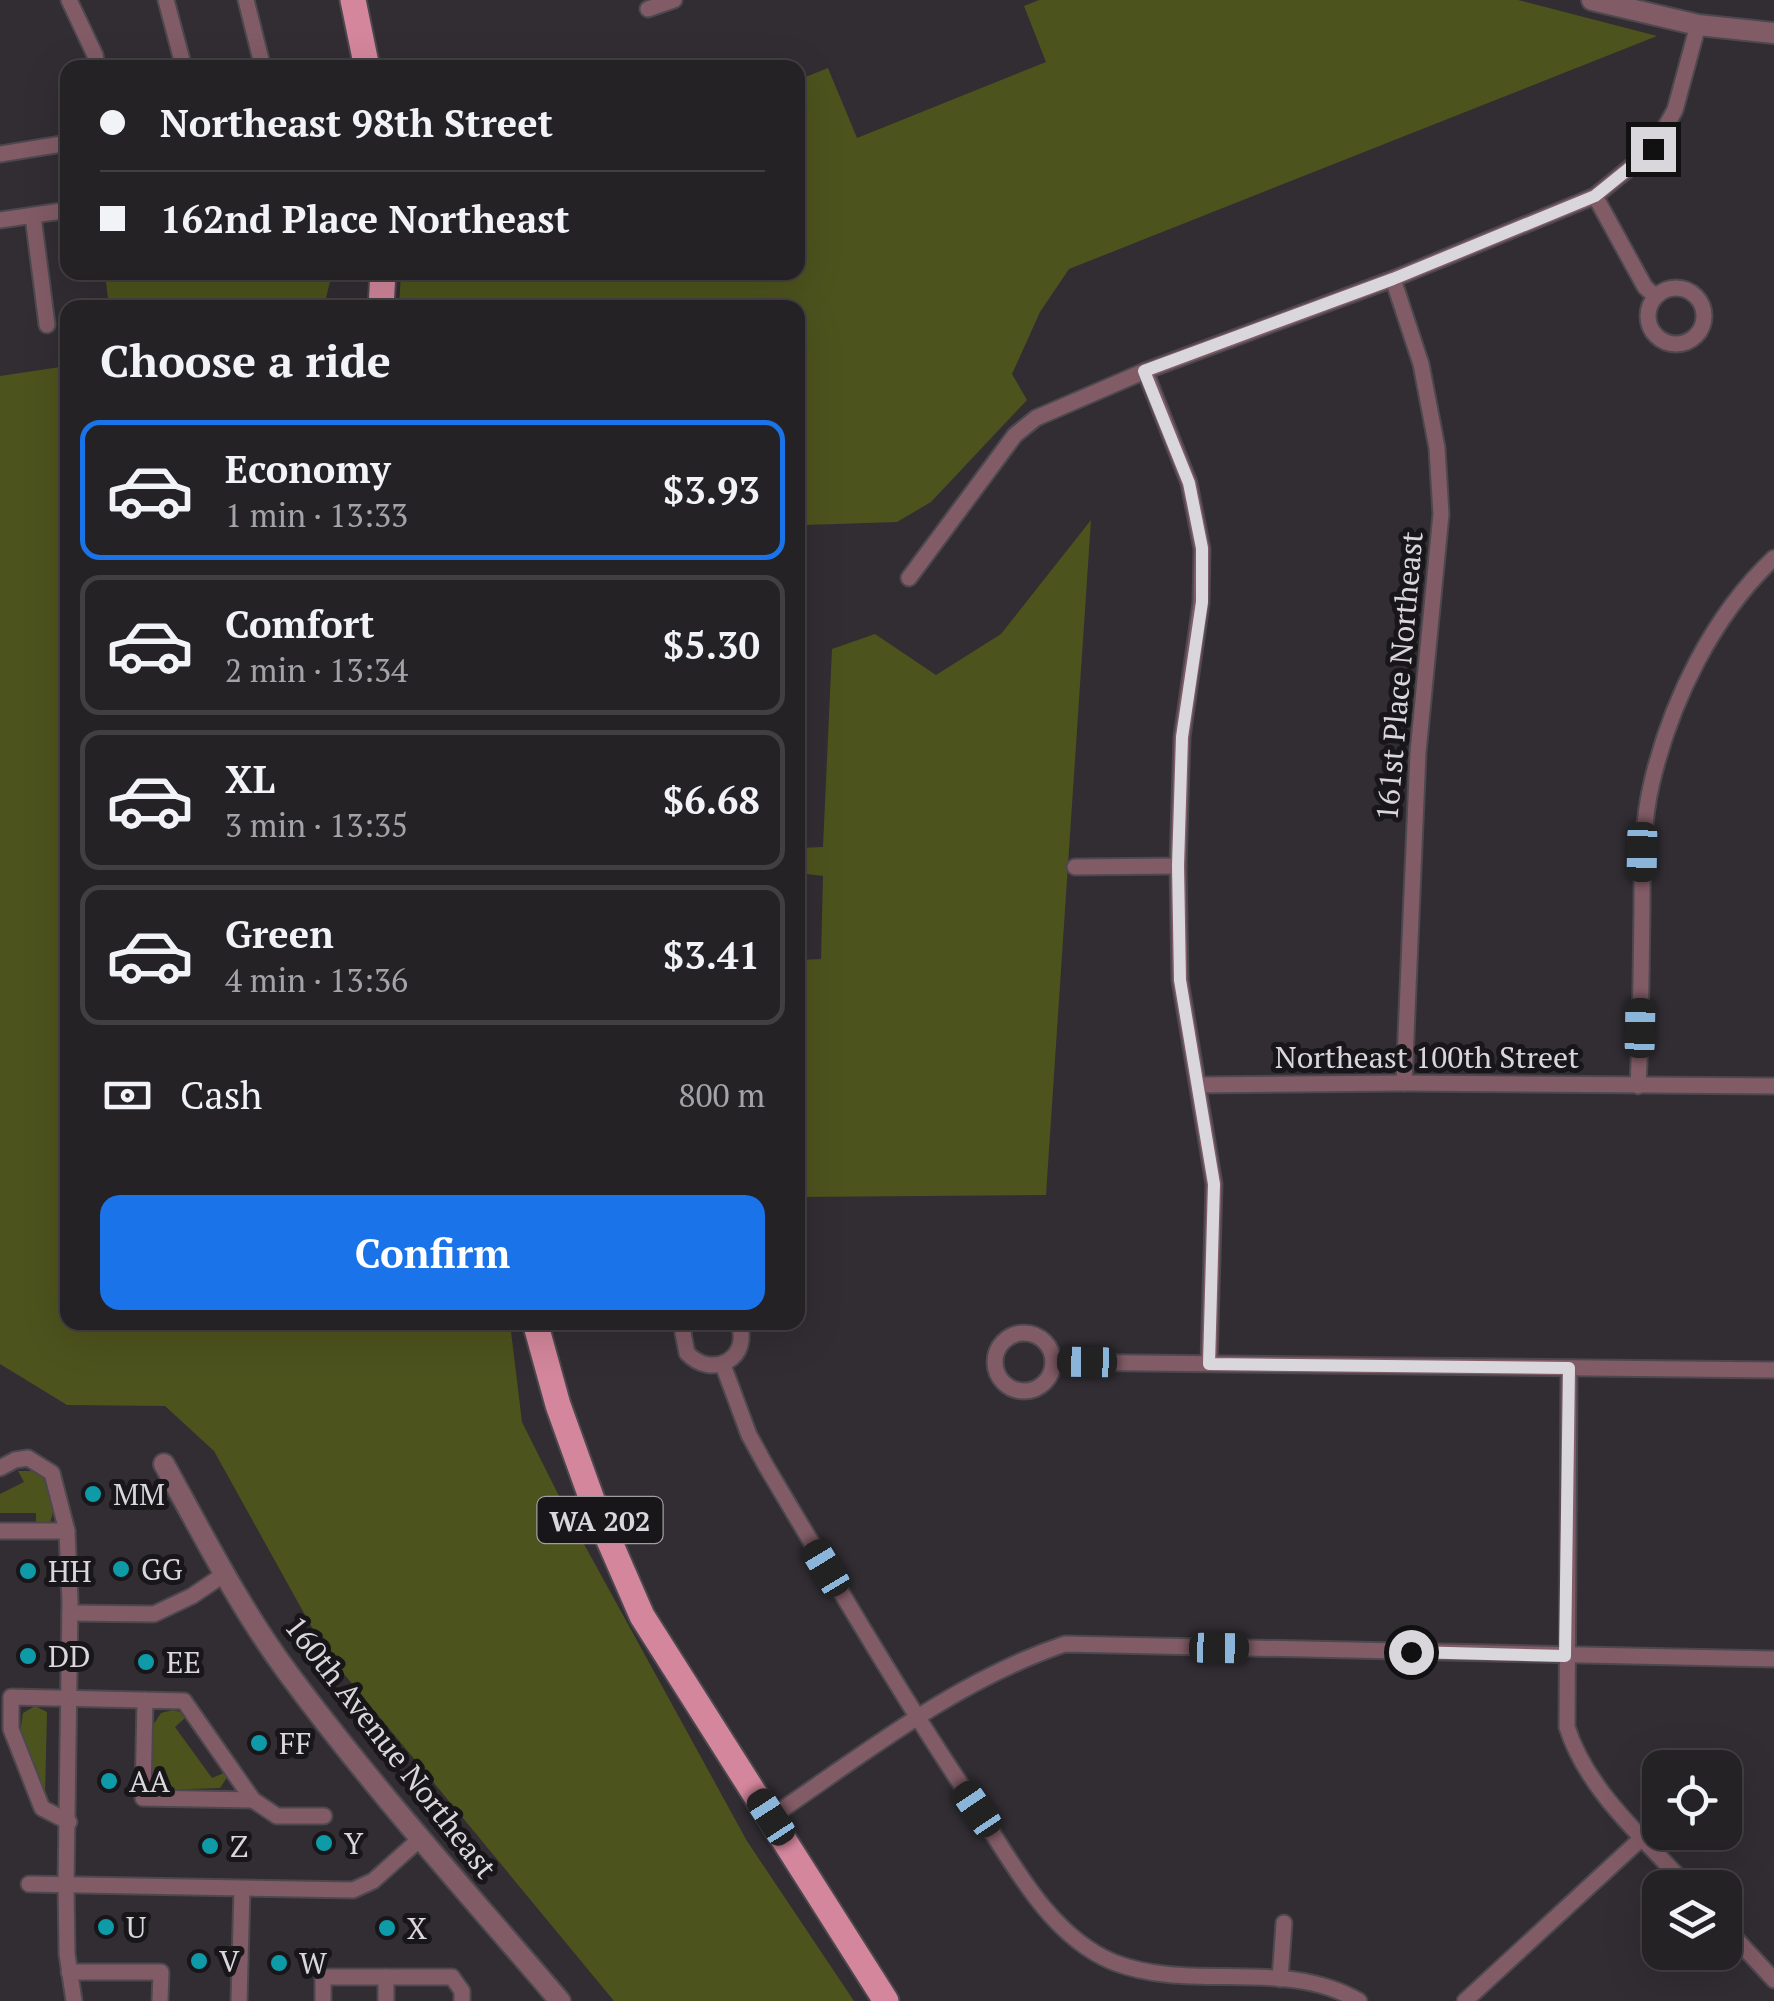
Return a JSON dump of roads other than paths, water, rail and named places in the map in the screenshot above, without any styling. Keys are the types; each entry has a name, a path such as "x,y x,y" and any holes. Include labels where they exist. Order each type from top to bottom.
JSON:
{"main road":[{"path":"353,0 365,60"},
{"name":"WA 202","path":"537,1330 558,1405 595,1508 642,1616 886,2001"}],"street":[{"path":"69,0 96,60"},
{"path":"166,0 182,60"},
{"path":"246,0 261,60"},
{"path":"648,9 674,0"},
{"path":"1592,0 1698,26 1774,33"},
{"path":"909,578 1014,435 1036,418 1144,371 1393,279 1595,196 1653,149 1676,110 1698,26"},
{"path":"0,154 60,144"},
{"path":"1595,196 1645,286 1655,296"},
{"path":"0,220 60,211"},
{"path":"33,216 48,325"},
{"name":"161st Place Northeast","path":"1393,279 1421,364 1438,448 1440,514 1417,771 1404,1083"},
{"path":"1144,371 1189,483 1202,548 1202,602 1182,737 1178,866 1180,980 1214,1184 1209,1364"},
{"path":"1638,1086 1642,852 1651,783 1675,711 1728,607 1774,558"},
{"path":"1074,867 1178,866"},
{"name":"Northeast 100th Street","path":"1199,1086 1404,1083 1774,1086"},
{"path":"683,1330 687,1353 707,1366 732,1360 742,1345 739,1330"},
{"path":"1054,1362 1774,1370"},
{"path":"723,1365 749,1434 766,1466 916,1718 1049,1912 1070,1935 1109,1960 1137,1970 1280,1979 1317,1985 1360,2001"},
{"path":"1569,1368 1567,1727 1575,1753 1589,1776 1642,1835"},
{"path":"0,1468 28,1458 52,1474 67,1531 70,1613 66,1885 74,2001"},
{"name":"160th Avenue Northeast","path":"164,1464 224,1575 286,1670 560,2001"},
{"path":"0,1531 67,1531"},
{"path":"70,1613 154,1614 224,1575"},
{"path":"771,1817 916,1718 1034,1655 1065,1644 1774,1658"},
{"path":"69,1822 42,1808 11,1728 12,1697 184,1701 252,1800 277,1816 324,1816"},
{"path":"145,1700 143,1798 252,1800"},
{"path":"29,1884 353,1890 374,1881 422,1838"},
{"path":"1465,2001 1642,1839"},
{"path":"1655,1850 1673,1870"},
{"path":"239,2001 242,1889"},
{"path":"1280,1979 1284,1923"},
{"path":"1742,1945 1774,1980"},
{"path":"69,1972 161,1972 160,2001"},
{"path":"323,2001 323,1977 452,1977 462,1996"},
{"path":"386,1977 386,2001"}],"place":[{"name":"MM","path":"93,1494"},
{"name":"GG","path":"121,1569"},
{"name":"HH","path":"28,1571"},
{"name":"DD","path":"28,1656"},
{"name":"EE","path":"146,1662"},
{"name":"FF","path":"259,1743"},
{"name":"AA","path":"109,1781"},
{"name":"Y","path":"324,1843"},
{"name":"Z","path":"210,1846"},
{"name":"U","path":"106,1927"},
{"name":"X","path":"387,1928"},
{"name":"V","path":"199,1961"},
{"name":"W","path":"279,1963"}]}
